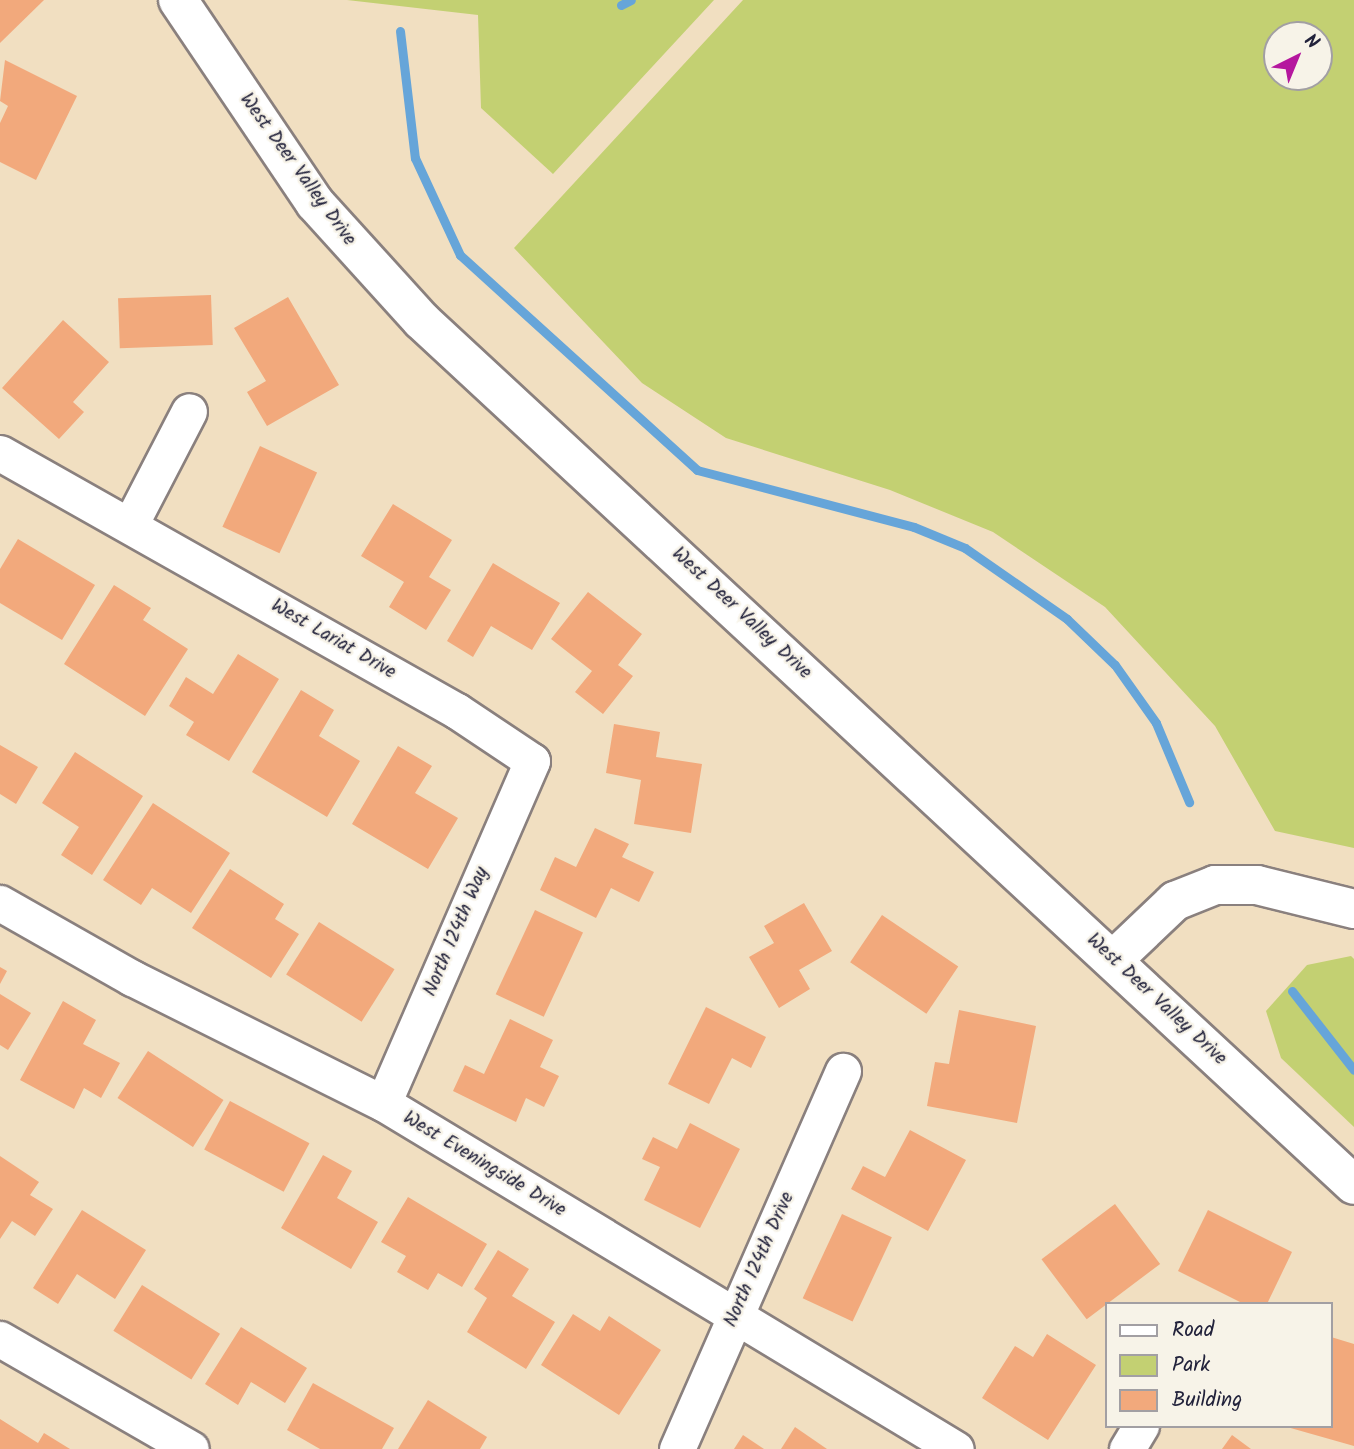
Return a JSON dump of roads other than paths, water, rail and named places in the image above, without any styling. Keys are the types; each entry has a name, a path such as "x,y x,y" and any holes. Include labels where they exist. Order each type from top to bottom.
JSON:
{"street":[{"name":"West Deer Valley Drive","path":"178,0 285,162 359,257 1354,1185"},
{"path":"130,525 189,411"},
{"name":"West Lariat Drive","path":"0,453 457,711 532,761"},
{"name":"North 124th Way","path":"383,1104 532,761"},
{"path":"1113,960 1175,901 1215,885 1257,886 1354,909"},
{"name":"West Eveningside Drive","path":"0,904 383,1104 956,1449"},
{"name":"North 124th Drive","path":"677,1449 842,1071"},
{"path":"0,1339 191,1449"},
{"path":"1127,1449 1140,1428"}],"waterway":[{"path":"621,5 631,0"},
{"path":"400,31 415,158 460,255 697,470 914,527 965,548 1067,619 1115,665 1156,723 1189,802"},
{"path":"1292,991 1354,1070"}]}
